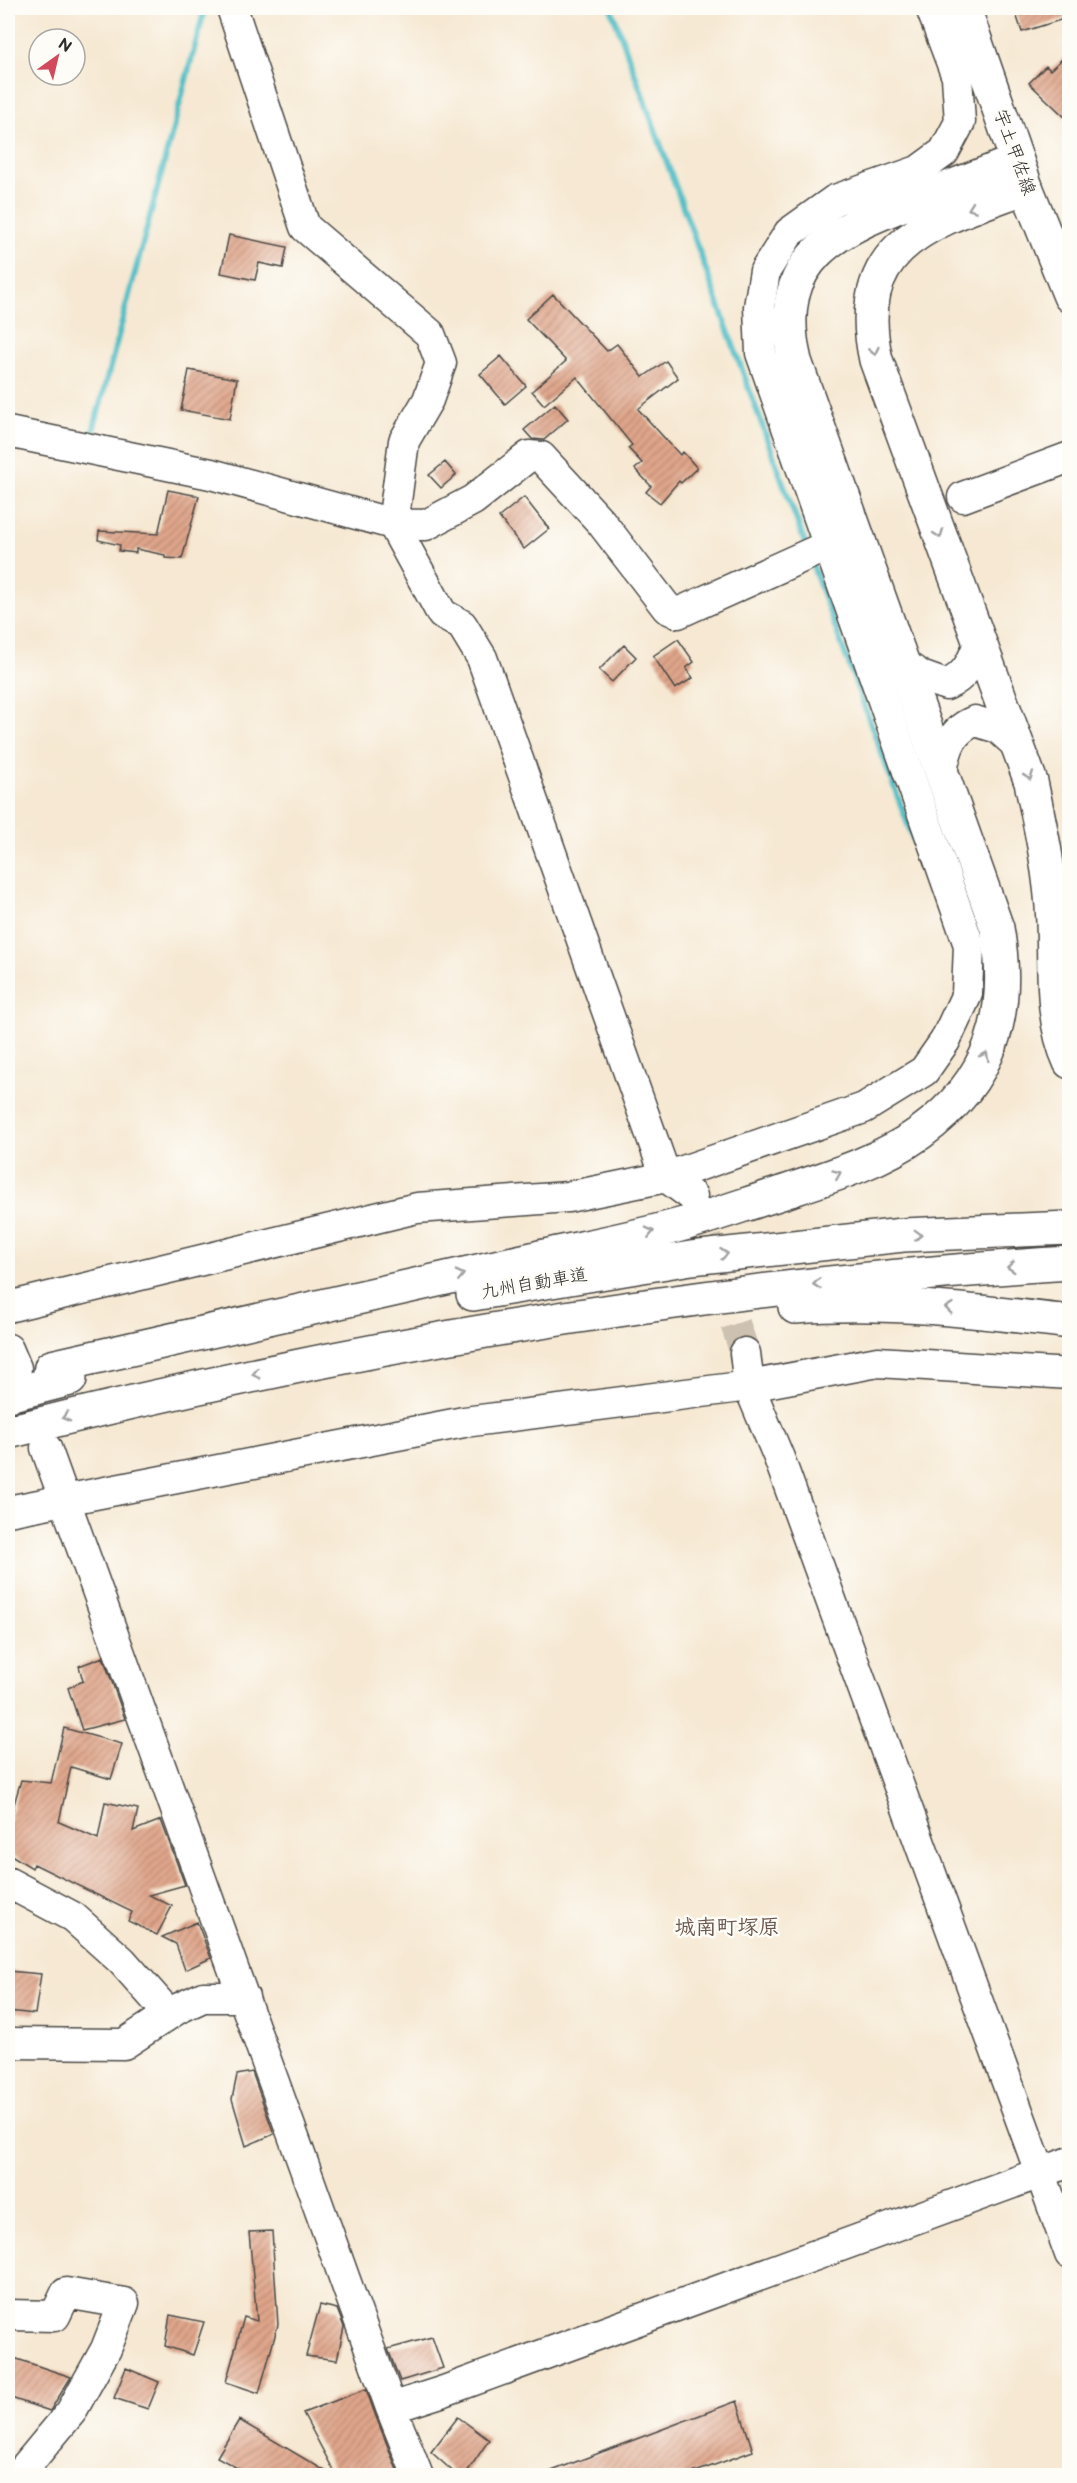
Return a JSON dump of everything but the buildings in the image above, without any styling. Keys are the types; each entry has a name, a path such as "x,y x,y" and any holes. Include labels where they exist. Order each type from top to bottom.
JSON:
{"main road":[{"name":"宇土甲佐線","path":"964,8 1022,174 1070,296"},
{"path":"1022,174 932,224 909,239 888,259 876,282 870,307 870,333 876,360 1031,782 1046,853 1053,922 1056,1017 1063,1047 1070,1062"},
{"path":"48,1384 51,1367 680,1225 831,1176 885,1153 919,1134 947,1110 971,1082 988,1053 999,1023 1003,989 1003,958 997,928 795,361 788,334 789,310 795,285 807,265 841,231 865,218 1022,174"},
{"name":"九州自動車道","path":"10,1371 48,1384 253,1337 511,1286 691,1258 903,1235 1070,1228"},
{"path":"8,1432 132,1401 314,1362 706,1296 928,1271 1070,1263"},
{"path":"314,1362 501,1343 707,1314 825,1305 884,1304 940,1307 1070,1322"}],"street":[{"path":"232,8 305,227 430,334 441,363 428,400 404,441 393,524 442,614 462,625 482,658 666,1177 692,1196"},
{"path":"8,1306 417,1208 568,1197 666,1177 864,1108 924,1071 945,1041 967,994 969,945 761,352 759,307 765,271 789,233 835,200 918,171 944,152 960,122 957,77 931,8"},
{"path":"8,432 211,474 393,524 426,525 474,500 529,456 541,457 601,522 667,608 678,613 829,545"},
{"path":"963,497 1070,457"},
{"path":"902,663 921,676 946,685 956,681 965,672 979,643"},
{"path":"942,772 947,747 956,732 975,721 998,728 1017,745"},
{"path":"745,1353 748,1386 779,1458 1070,2254"},
{"path":"8,1511 464,1422 748,1386 878,1362 1070,1374"},
{"path":"46,1448 391,2408 418,2475"},
{"path":"9,1883 73,1917 123,1961 169,2014"},
{"path":"8,2043 124,2044 169,2014 203,1997 244,1997"},
{"path":"391,2408 455,2387 1070,2162"},
{"path":"8,2314 55,2316 66,2293 124,2303 106,2349 70,2412 21,2473"}],"waterway":[{"path":"91,439 205,8"},
{"path":"611,8 806,546"},
{"path":"811,561 931,887"}],"tunnel":[{"path":"692,1196 745,1353"}],"district":[{"name":"城南町塚原","path":"727,1927"}]}
